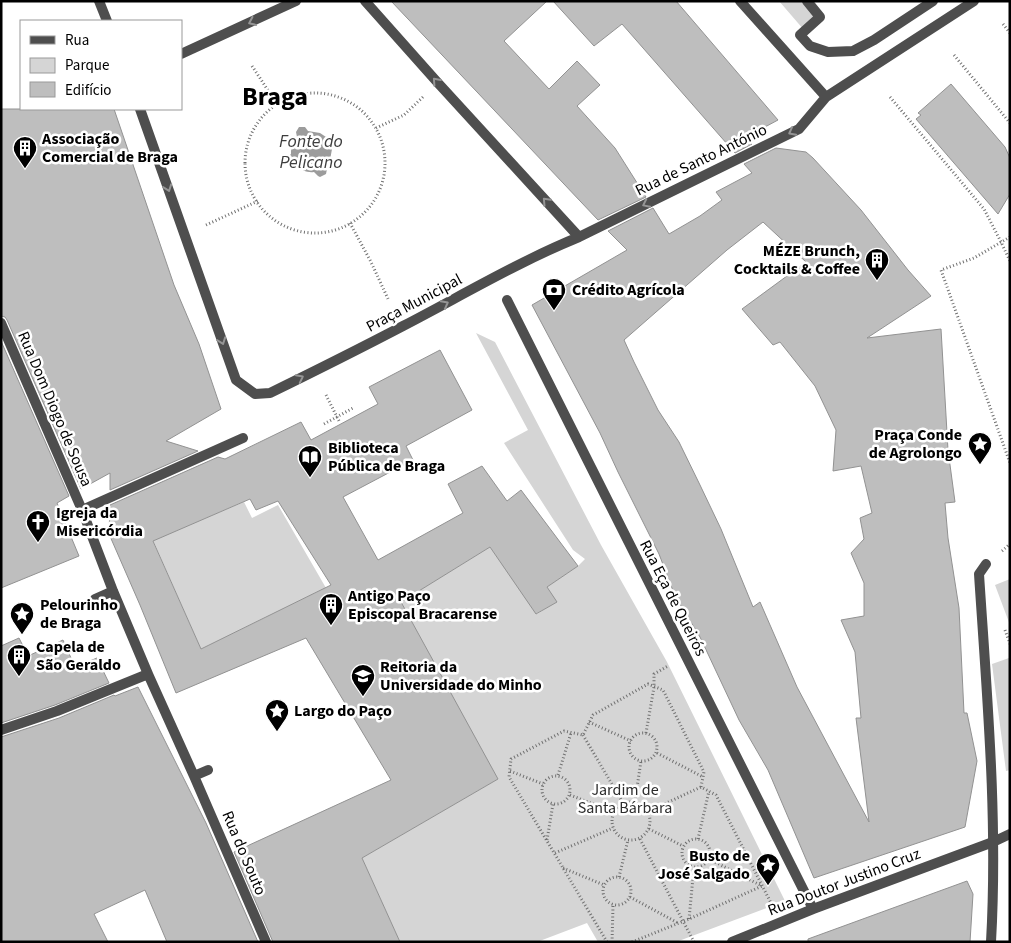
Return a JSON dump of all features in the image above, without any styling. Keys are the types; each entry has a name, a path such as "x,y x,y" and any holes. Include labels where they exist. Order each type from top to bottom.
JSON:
{"street":[{"path":"99,1 107,20"},
{"path":"182,54 296,1"},
{"path":"365,1 579,237"},
{"path":"740,1 826,98"},
{"path":"807,1 820,17 800,35 810,46 828,52 852,51 874,40 933,1"},
{"name":"Rua de Santo António","path":"579,237 799,128 826,98 974,1"},
{"name":"Praça Municipal","path":"140,110 236,380 255,394 270,393 556,246 579,237"},
{"name":"Rua Eça de Queirós","path":"507,300 813,909"},
{"name":"Rua Dom Diogo de Sousa","path":"1,323 82,510 148,674"},
{"path":"82,510 243,438"},
{"path":"986,564 979,574 988,702 993,842 991,942"},
{"path":"95,599 113,591"},
{"path":"1,730 148,674"},
{"name":"Rua do Souto","path":"148,674 266,942"},
{"path":"194,776 208,770"},
{"name":"Rua Doutor Justino Cruz","path":"732,942 1010,834"}],"path":[{"path":"1003,24 1010,33"},
{"path":"954,55 1010,123"},
{"path":"252,66 276,104"},
{"path":"323,93 346,100 366,114 376,128 385,156 384,178 376,198 362,215 343,227 322,233 300,232 280,223 263,209 251,190 246,166 248,142 259,121 276,104 299,94 323,93"},
{"path":"376,128 404,115 423,97"},
{"path":"890,97 984,209 1010,261"},
{"path":"206,225 258,201"},
{"path":"350,223 389,301"},
{"path":"1010,237 974,258 941,270 1010,463"},
{"path":"326,395 339,421"},
{"path":"324,424 353,408"},
{"path":"646,733 654,687 654,674 668,666"},
{"path":"583,735 593,715 648,684 663,690 704,772 701,787"},
{"path":"589,722 630,741"},
{"path":"607,942 510,777 511,759 564,732 583,735 623,803"},
{"path":"558,775 571,732"},
{"path":"646,733 653,737 658,744 657,753 650,760 641,761 633,758 629,749 630,741 637,734 646,733"},
{"path":"657,753 703,778"},
{"path":"635,802 641,761"},
{"path":"510,771 543,784"},
{"path":"558,775 566,779 570,786 570,795 563,802 553,804 546,800 542,792 543,784 549,777 558,775"},
{"path":"701,787 716,795 762,886"},
{"path":"649,811 701,787"},
{"path":"698,839 709,791"},
{"path":"570,795 614,812"},
{"path":"635,802 643,805 649,811 650,829 640,839 628,840 619,836 613,828 611,820 614,812 623,803 635,802"},
{"path":"547,840 553,804"},
{"path":"555,853 613,828"},
{"path":"650,829 683,846"},
{"path":"640,839 694,942"},
{"path":"698,839 706,843 710,850 709,859 702,866 694,867 686,863 682,855 683,846 689,840 698,839"},
{"path":"619,877 628,840"},
{"path":"709,859 762,886"},
{"path":"689,919 694,867"},
{"path":"563,868 604,885"},
{"path":"619,877 627,881 631,889 630,897 623,904 613,906 606,901 602,893 604,885 610,878 619,877"},
{"path":"632,942 683,922 762,886"},
{"path":"630,897 678,923"},
{"path":"612,942 613,906"}],"green space":[{"path":"779,1 807,1 820,17 804,30"},
{"name":"Jardim de Santa Bárbara","path":"476,333 495,342 601,545 667,662 785,901 676,942 598,942 587,923 537,942 400,942 362,858 498,779 401,602 490,547 537,614 556,602 547,587 585,559 573,550 504,443 528,430"},
{"path":"244,502 252,518 278,505 326,588 201,649 153,540"},
{"path":"1010,579 1010,625 995,585"},
{"path":"1009,658 1010,770 1006,771 992,664"}],"water":[{"name":"Fonte do Pelicano","path":"299,127 305,127 308,131 320,133 326,137 331,136 336,140 336,145 332,149 330,160 326,166 326,174 320,177 314,172 305,171 297,166 291,167 287,163 287,158 291,154 292,145 297,137 296,132"}],"building":[{"path":"391,1 547,1 504,41 549,89 577,61 600,85 577,106 615,148 646,197 598,220"},
{"path":"553,1 676,1 778,120 737,142 752,144 735,153 622,24 594,46"},
{"path":"951,84 1005,147 1010,158 1010,194 998,214 916,119 921,115 918,113"},
{"path":"1,109 114,110 174,285 199,344 221,409 166,441 198,451 110,490 110,473 81,489 7,320 1,316"},
{"path":"776,148 806,152 861,210 931,296 867,338 941,329 948,450 955,502 945,503 948,538 959,608 964,713 967,713 977,761 965,827 814,878 768,770 739,720 700,637 675,596 659,554 600,433 532,305 627,250 608,231 653,208 669,234 700,216 722,200 716,192 752,173 744,164","holes":["763,222 806,262 742,309 773,345 780,342 815,386 836,430 833,471 861,466 872,513 860,518 864,539 851,553 864,583 864,616 841,620 855,652 861,718 856,718 869,822 797,687 760,602 753,607 721,529 700,485 679,442 658,410 624,340 727,250"]},
{"path":"1,341 69,496 57,503 79,556 1,588"},
{"name":"Antigo Paço Episcopal Bracarense","path":"440,350 472,410 406,446 413,460 343,497 378,560 463,513 448,484 482,466 507,501 521,490 578,566 547,587 557,602 536,614 490,547 401,602 498,779 362,858 400,942 273,942 234,852 391,780 306,638 176,693 109,534 110,505 218,457 225,459 301,422 311,440 378,404 369,387","holes":["250,499 256,510 278,501 331,585 201,649 153,541"]},
{"path":"19,638 28,656 63,640 75,667 97,658 109,683 55,705 1,723 1,646"},
{"path":"138,687 206,823 258,942 167,942 145,890 94,914 108,942 1,942 1,737 59,718"},
{"path":"967,881 973,894 970,942 808,942 808,939"}],"place":[{"name":"Associação Comercial de Braga","path":"25,169"},
{"name":"MÉZE Brunch, Cocktails & Coffee","path":"877,281"},
{"name":"Crédito Agrícola","path":"554,311"},
{"name":"Praça Conde de Agrolongo","path":"980,465"},
{"name":"Biblioteca Pública de Braga","path":"310,478"},
{"name":"Igreja da Misericórdia","path":"38,543"},
{"name":"Antigo Paço Episcopal Bracarense","path":"331,626"},
{"name":"Pelourinho de Braga","path":"22,635"},
{"name":"Capela de São Geraldo","path":"19,677"},
{"name":"Reitoria da Universidade do Minho","path":"363,697"},
{"name":"Largo do Paço","path":"277,732"},
{"name":"Busto de José Salgado","path":"768,886"}],"district":[{"name":"Braga","path":"275,96"}]}
